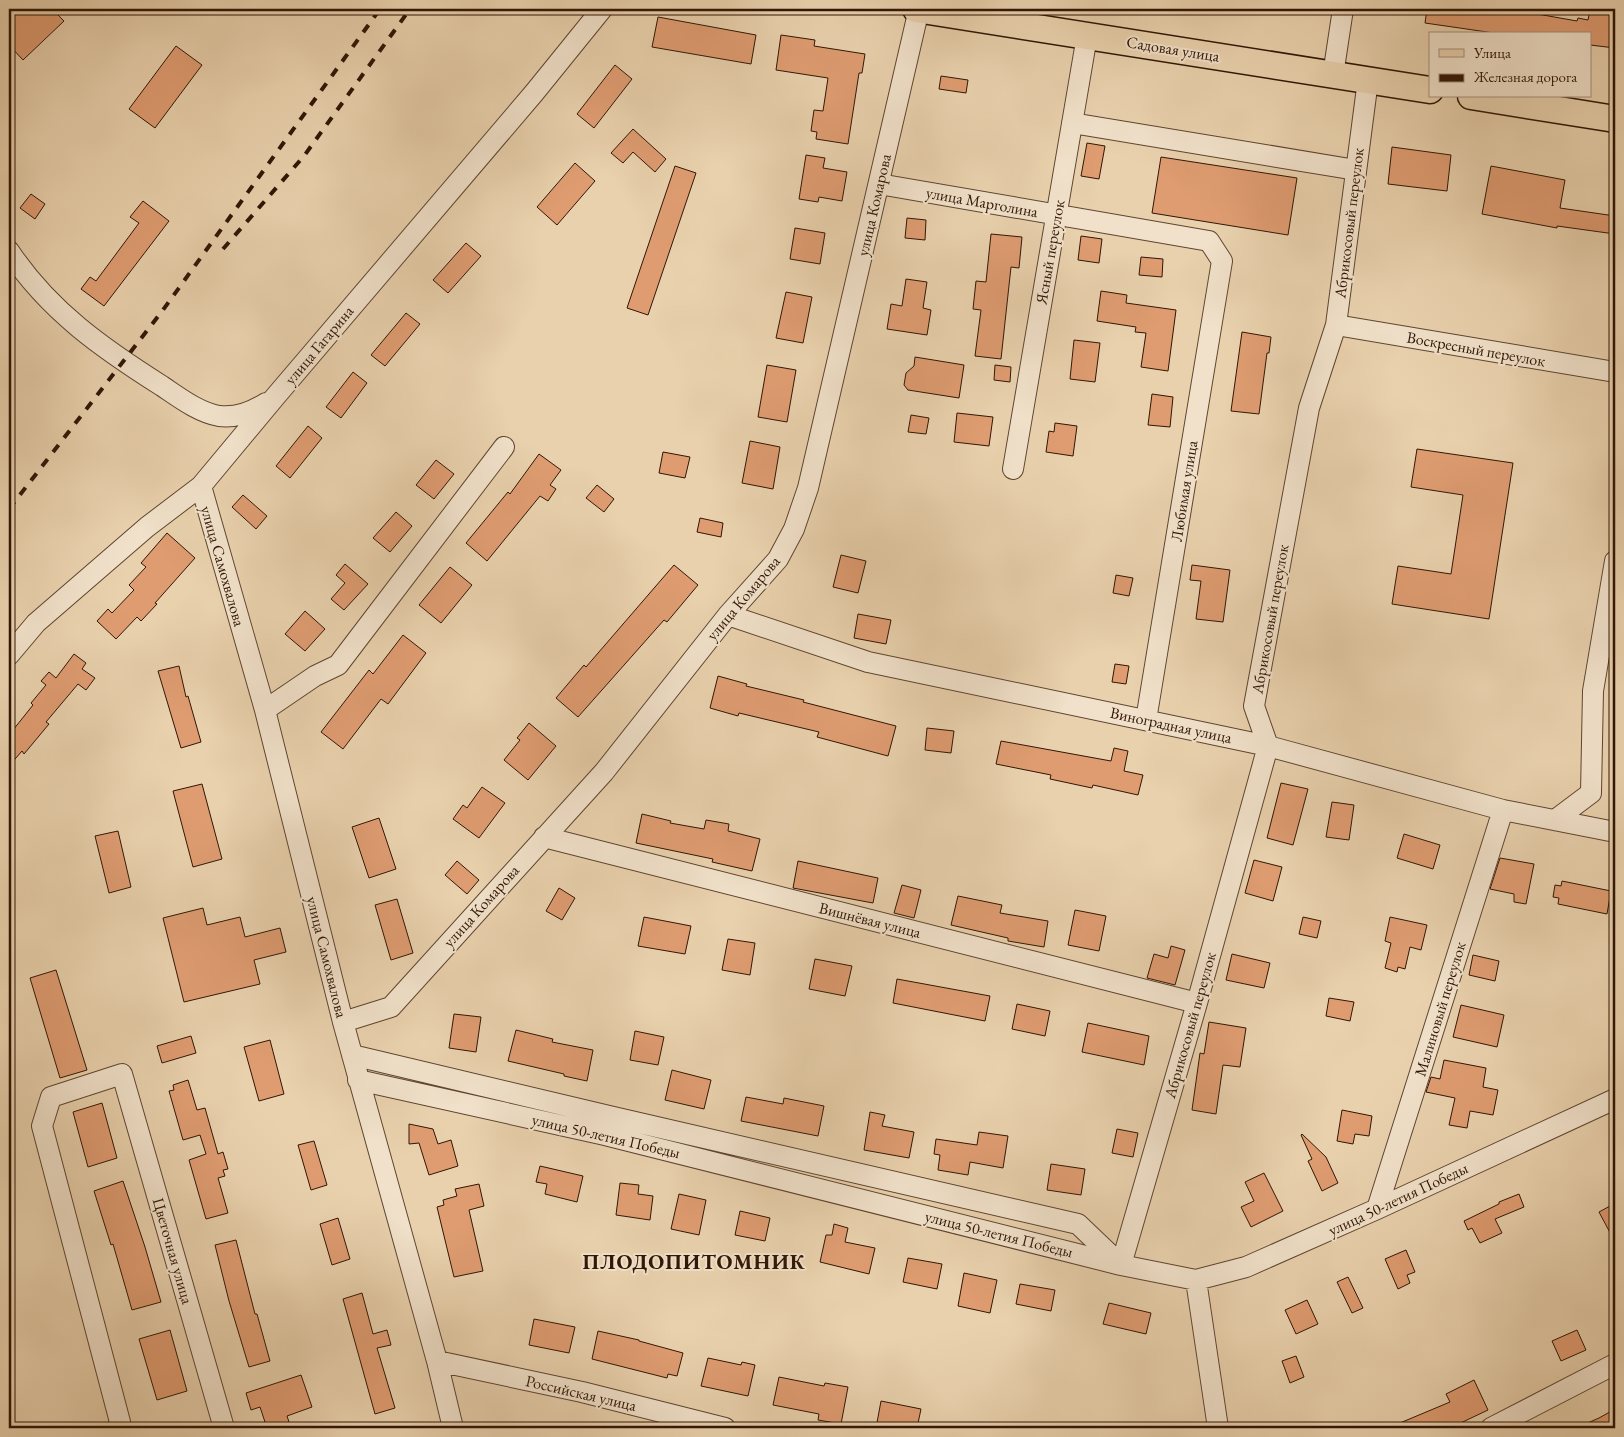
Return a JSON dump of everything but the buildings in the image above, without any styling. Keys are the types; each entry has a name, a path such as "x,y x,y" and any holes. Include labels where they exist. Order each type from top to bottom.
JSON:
{"main road":[{"name":"Садовая улица","path":"918,9 1429,90"},
{"path":"1484,98 1615,119"}],"street":[{"name":"улица Гагарина","path":"9,655 43,617 147,527 201,486 528,101 602,9"},
{"name":"улица Комарова","path":"343,1022 391,1007 604,772 728,615 778,559 794,529 808,488 918,9"},
{"path":"1333,75 1343,9"},
{"name":"Ясный переулок","path":"1013,469 1087,36"},
{"name":"Абрикосовый переулок","path":"1121,1265 1268,746 1254,706 1309,408 1336,325 1368,80"},
{"path":"1072,123 1356,170"},
{"name":"улица Марголина","path":"879,184 1209,241 1222,261"},
{"path":"9,251 45,298 72,323 122,361 196,408 218,416 234,416 251,412 275,397"},
{"name":"Любимая улица","path":"1146,720 1222,261"},
{"name":"Воскресный переулок","path":"1336,325 1615,372"},
{"path":"265,710 315,676 338,665 504,447"},
{"name":"улица Самохвалова","path":"201,486 265,710 358,1080 454,1428"},
{"path":"1555,820 1591,793 1593,691 1615,561"},
{"name":"Виноградная улица","path":"728,615 868,662 1268,746 1503,810 1615,832"},
{"name":"Малиновый переулок","path":"1377,1209 1503,810"},
{"name":"Вишнёвая улица","path":"544,836 1196,1003"},
{"path":"352,1055 619,1119 1078,1224 1121,1265"},
{"name":"Цветочная улица","path":"117,1428 120,1422 42,1126 51,1097 122,1074 224,1428"},
{"name":"улица 50-летия Победы","path":"358,1080 605,1135 1121,1265 1196,1280 1246,1267 1615,1099"},
{"path":"1196,1280 1218,1428"},
{"name":"Российская улица","path":"437,1361 582,1392 725,1428"},
{"path":"1491,1428 1615,1364"}],"railway":[{"path":"9,509 163,310 380,9"},
{"path":"223,249 304,156 410,9"}],"district":[{"name":"ПЛОДОПИТОМНИК","path":"694,1261"}]}
